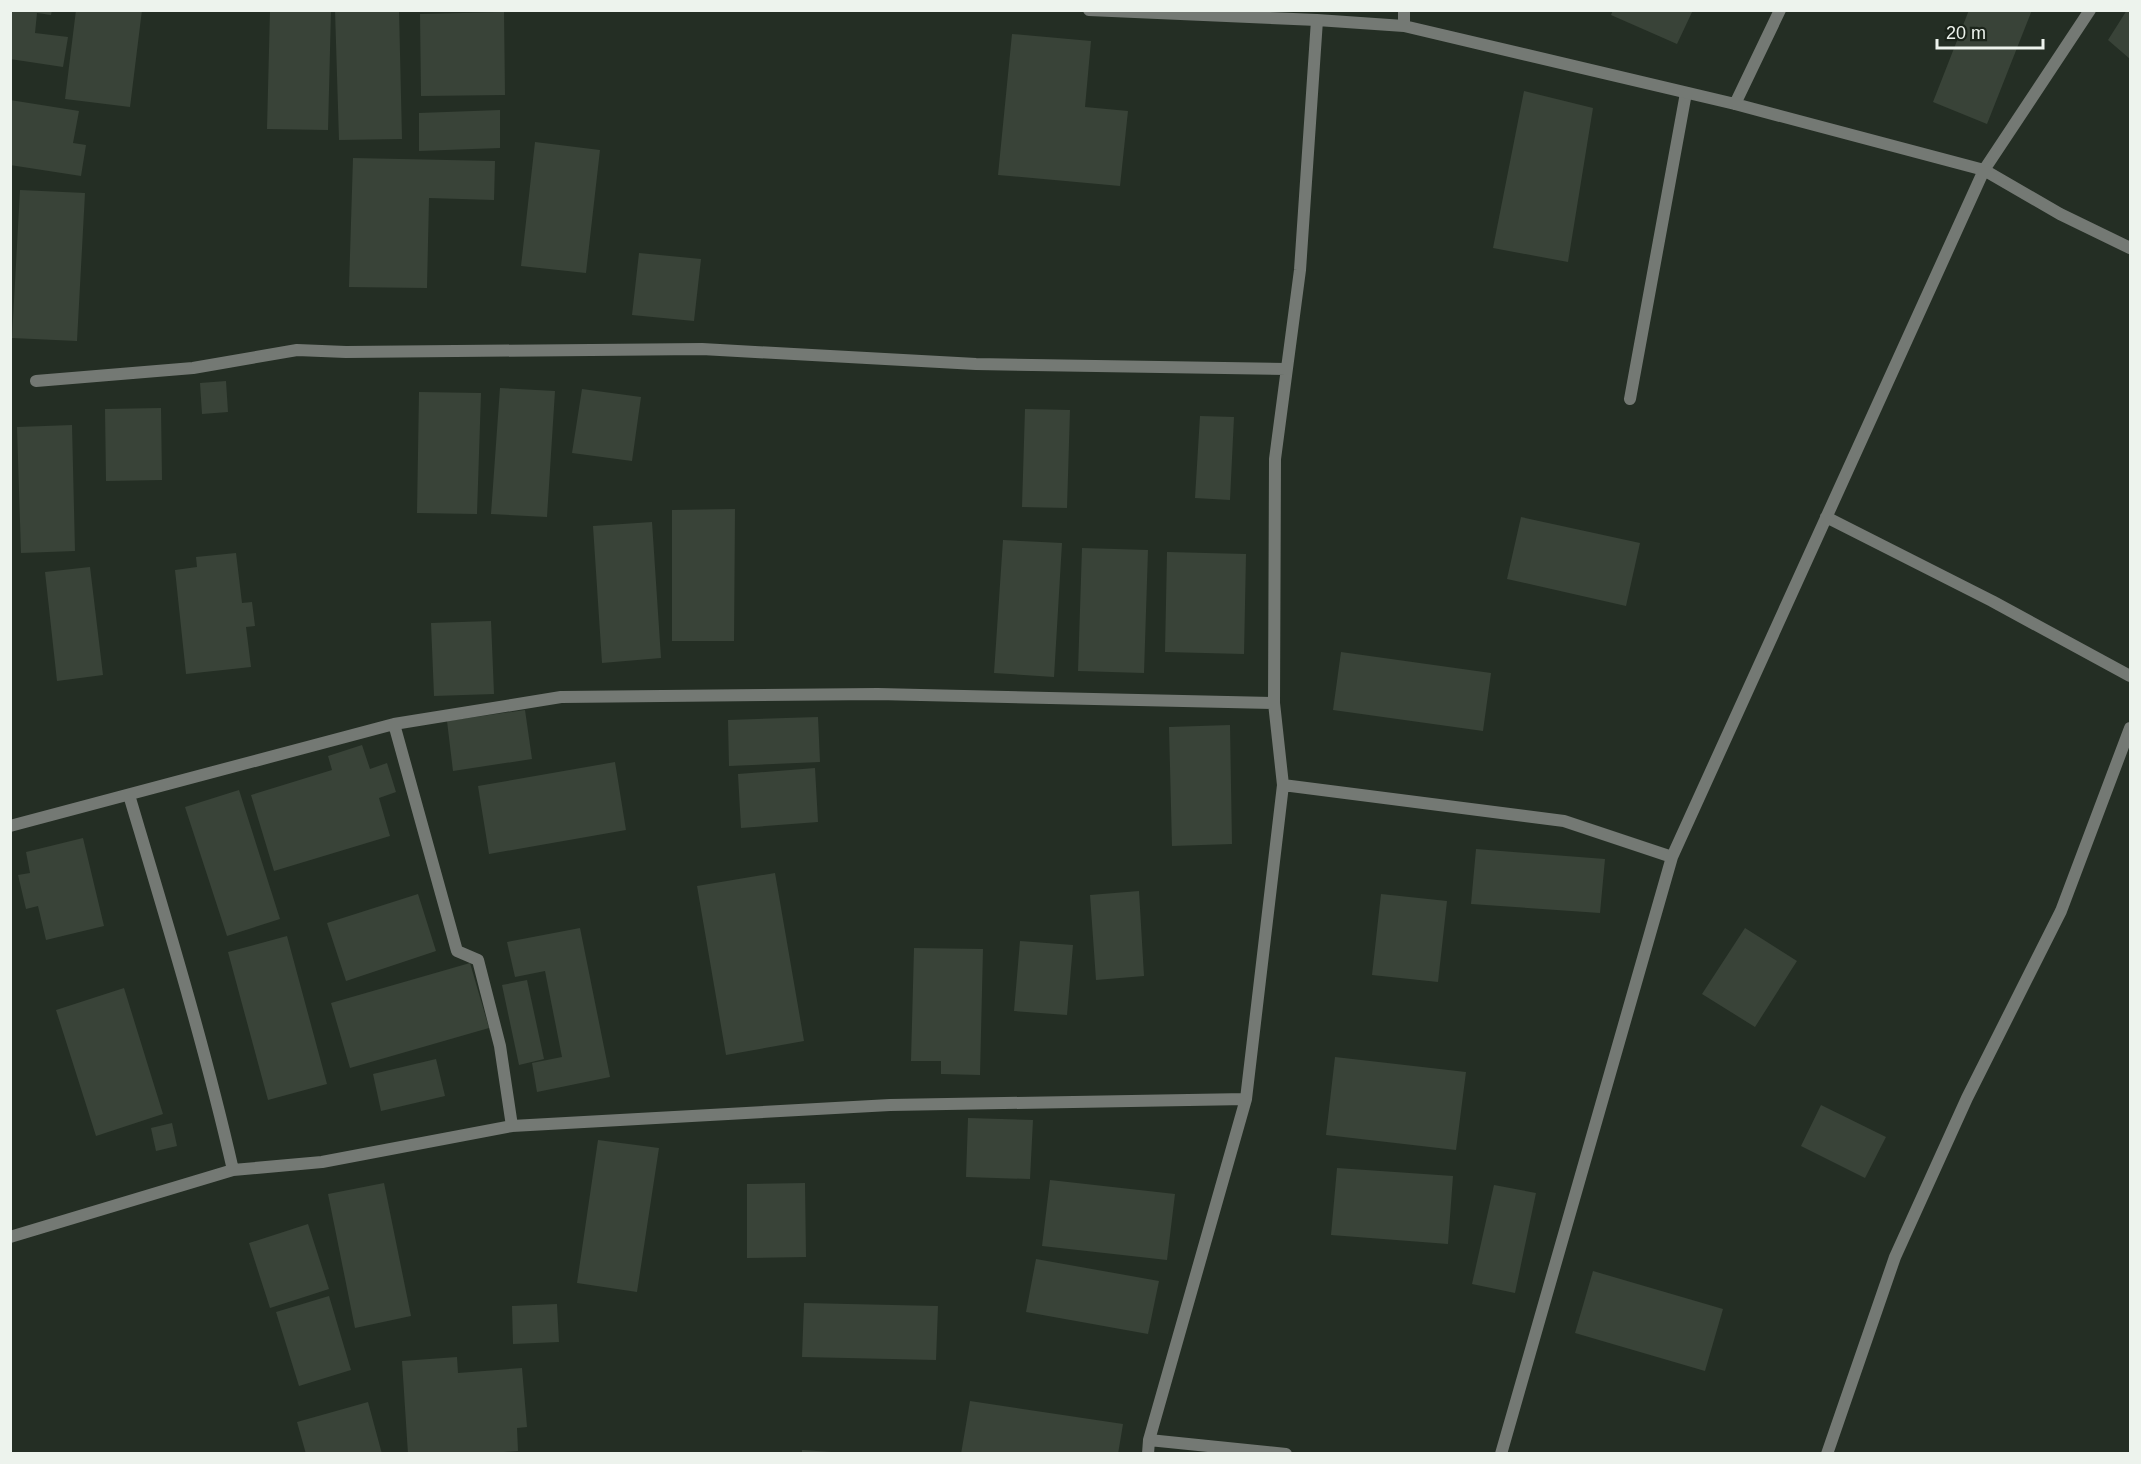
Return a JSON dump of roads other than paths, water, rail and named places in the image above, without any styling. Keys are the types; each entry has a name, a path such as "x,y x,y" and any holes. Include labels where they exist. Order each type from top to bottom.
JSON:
{"street":[{"path":"1089,10 1404,26 1736,104 1984,170 2060,214 2130,248"},
{"path":"1404,10 1404,26"},
{"path":"1736,104 1779,10"},
{"path":"1501,1454 1672,857 1984,170 2090,10"},
{"path":"1148,1454 1149,1440 1246,1099 1283,785 1274,702 1275,459 1300,270 1317,20"},
{"path":"1630,399 1686,93"},
{"path":"36,381 193,368 297,351 702,349 976,363 1286,369"},
{"path":"1826,518 1992,601 2130,676"},
{"path":"10,826 394,724 561,697 878,694 1274,702"},
{"path":"394,724 457,951 478,960 500,1046 512,1126"},
{"path":"1827,1454 1895,1257 1968,1098 2061,911 2130,728"},
{"path":"1283,785 1564,821 1672,857"},
{"path":"129,795 186,989 233,1170"},
{"path":"10,1237 233,1170 322,1162 512,1126 890,1105 1246,1099"},
{"path":"1149,1440 1286,1454"}]}
